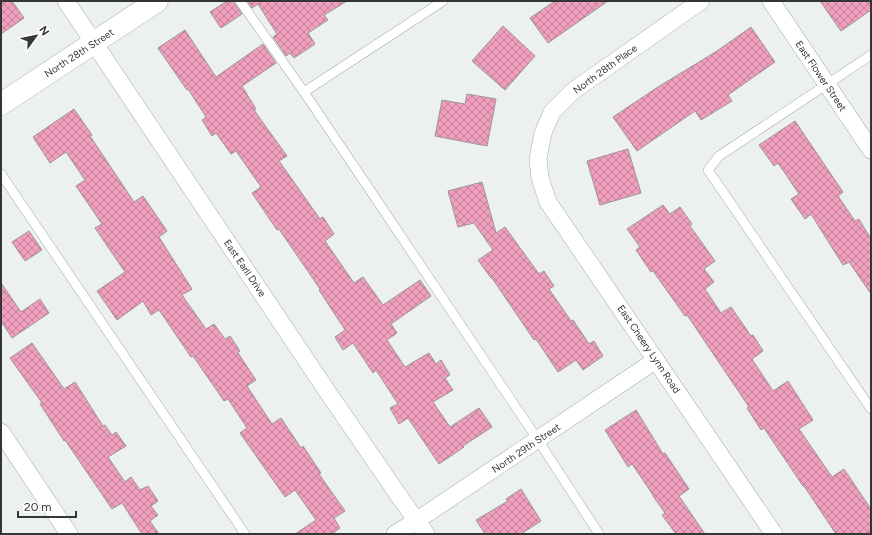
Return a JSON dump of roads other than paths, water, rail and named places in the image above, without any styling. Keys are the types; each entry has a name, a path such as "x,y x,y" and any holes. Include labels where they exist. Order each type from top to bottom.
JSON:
{"street":[{"name":"East Earll Drive","path":"66,1 323,384 421,527"},
{"name":"North 28th Street","path":"1,104 157,1"},
{"name":"North 28th Place","path":"538,158 543,133 552,112 573,91 701,1"},
{"name":"East Flower Street","path":"771,1 871,150"},
{"name":"East Cheery Lynn Road","path":"538,158 540,178 548,202 774,534"},
{"name":"North 29th Street","path":"395,534 421,527 538,440 656,360"},
{"path":"1,432 69,534"}],"lane":[{"path":"240,1 304,92 538,440 599,534"},
{"path":"304,92 443,1"},
{"path":"871,55 719,156 708,170 871,409"},
{"path":"1,174 245,534"}]}
